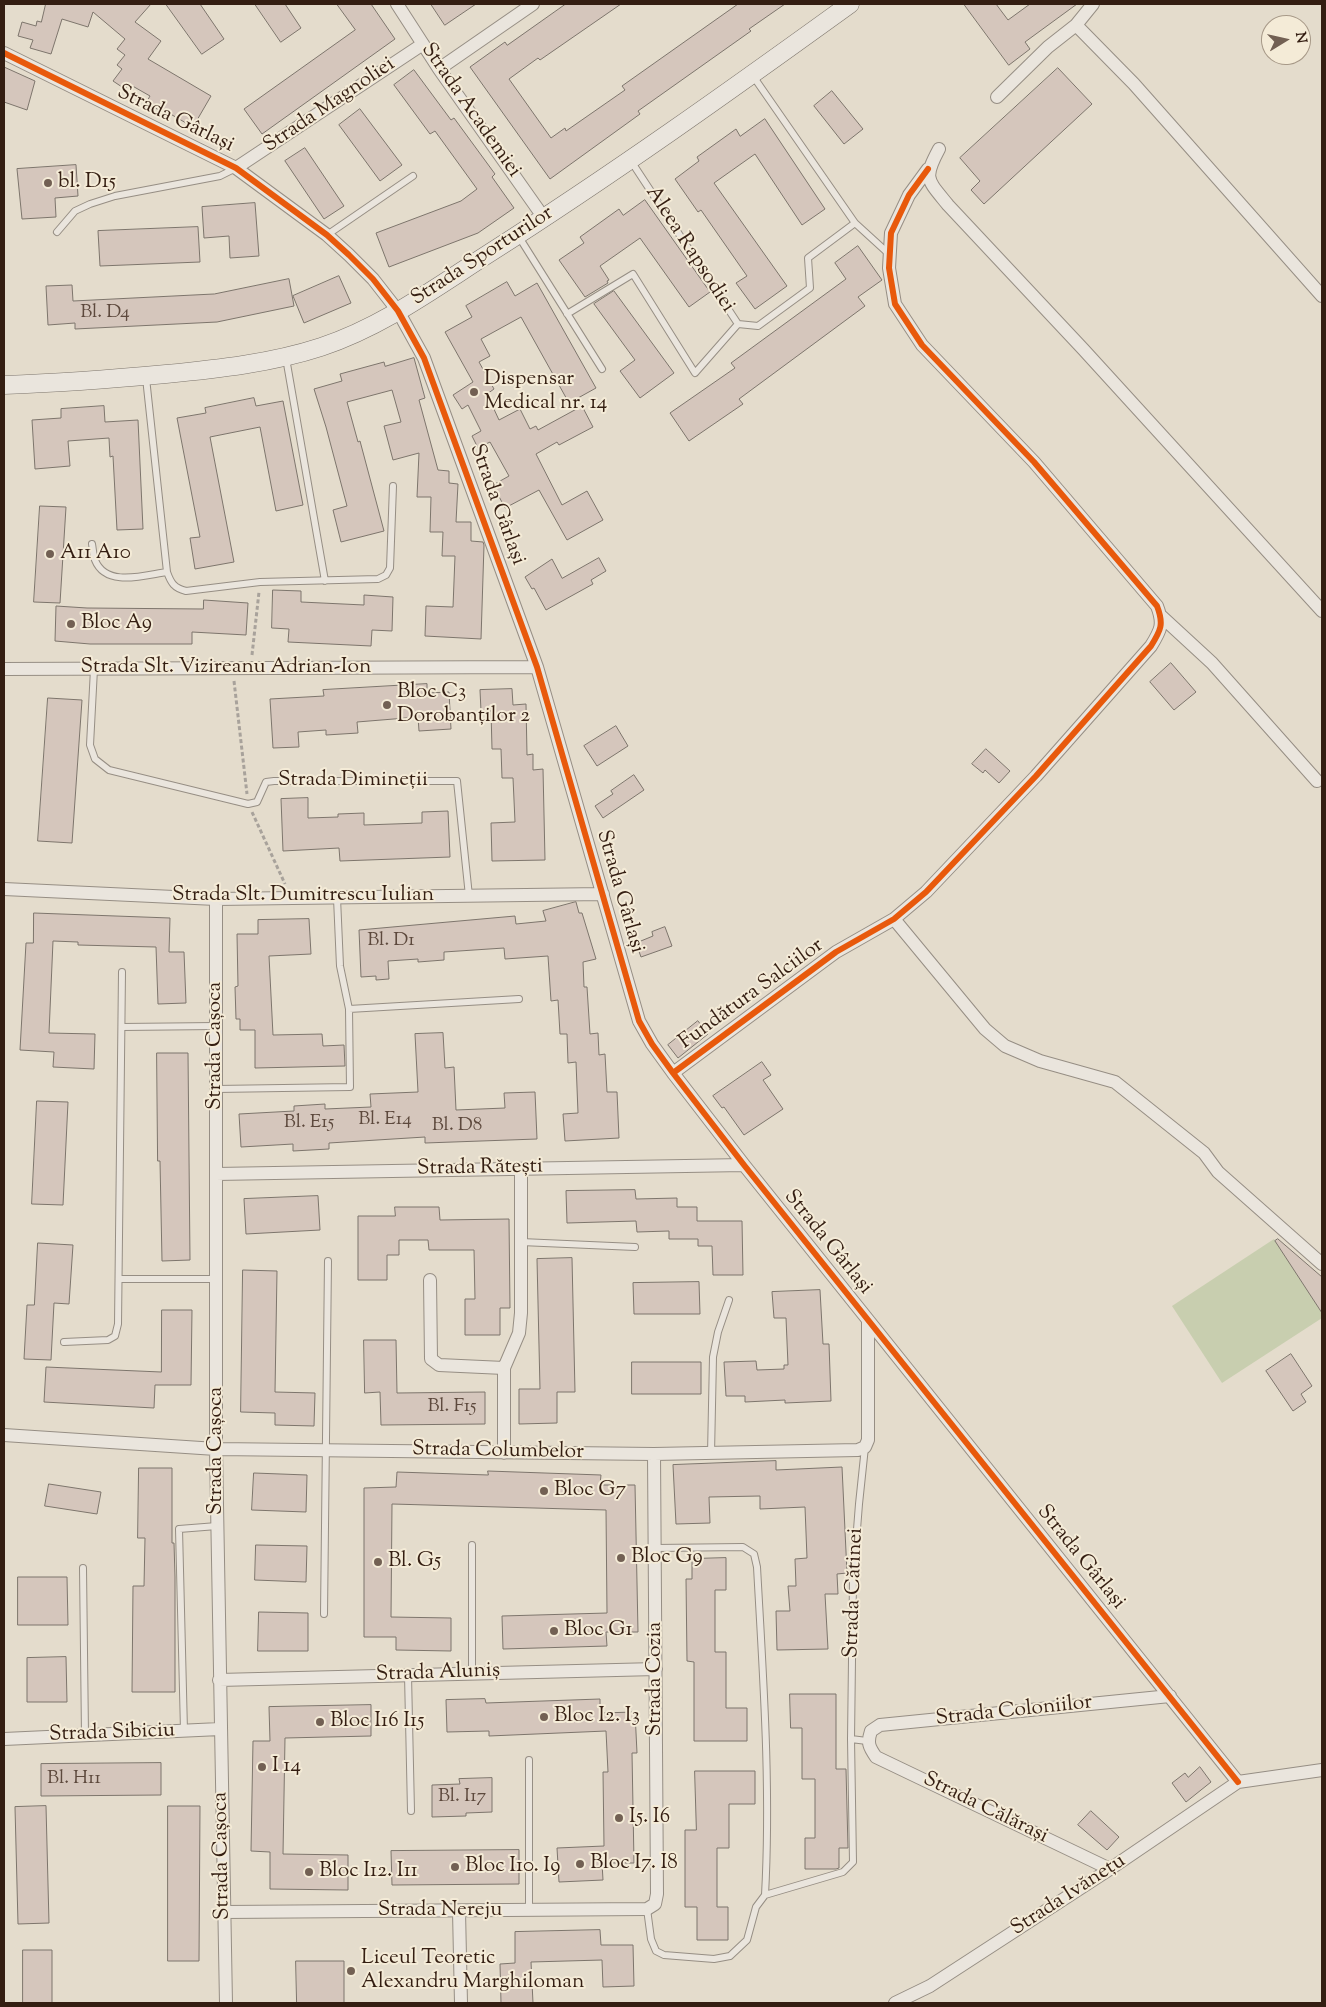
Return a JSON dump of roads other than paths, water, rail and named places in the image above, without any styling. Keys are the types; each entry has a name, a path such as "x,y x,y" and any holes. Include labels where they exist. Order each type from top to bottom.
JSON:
{"main road":[{"name":"Strada Sporturilor","path":"4,385 201,371 286,356 329,344 378,322 518,235 630,160 848,4"}],"street":[{"name":"Strada Academiei","path":"397,4 439,69 544,218"},
{"path":"439,69 533,4"},
{"path":"997,96 1048,47 1076,25 1093,4"},
{"path":"1076,25 1134,84 1322,296"},
{"name":"Strada Magnoliei","path":"236,168 424,44"},
{"name":"Strada Gârlași","path":"4,53 236,168 327,235 373,279 398,311 424,358 537,667 640,1021 652,1044 744,1165 1238,1782"},
{"path":"939,148 928,169 909,195 891,232 889,268 895,304 922,345 1034,462 1158,606 1161,616 1212,663 1317,781"},
{"path":"928,169 931,184 948,205 1090,356 1322,611"},
{"name":"Fundătura Salciilor","path":"673,1073 836,952 894,919 926,892 1036,776 1151,646 1161,629 1161,616"},
{"name":"Strada Slt. Vizireanu Adrian-Ion","path":"4,669 537,667"},
{"name":"Strada Slt. Dumitrescu Iulian","path":"4,890 216,899 603,894"},
{"name":"Strada Cașoca","path":"216,899 216,1448 226,2003"},
{"path":"894,919 985,1029 1005,1046 1040,1061 1115,1082 1204,1153 1218,1172 1322,1264"},
{"name":"Strada Rătești","path":"216,1174 744,1165"},
{"path":"504,1453 504,1368 519,1333 521,1313 520,1169"},
{"path":"430,1280 431,1359 439,1365 504,1368"},
{"path":"865,1447 868,1440 868,1321"},
{"name":"Strada Columbelor","path":"4,1435 216,1448 504,1453 711,1454 858,1450 865,1447"},
{"name":"Strada Cozia","path":"651,1906 657,1894 654,1454"},
{"name":"Strada Aluniș","path":"219,1680 656,1669"},
{"name":"Strada Coloniilor","path":"867,1741 871,1731 880,1726 1170,1696"},
{"name":"Strada Sibiciu","path":"4,1739 220,1729"},
{"name":"Strada Călărași","path":"867,1741 876,1757 1110,1869"},
{"path":"1238,1782 1322,1770"},
{"name":"Strada Ivănețu","path":"895,2003 930,1986 1110,1869 1238,1782"},
{"name":"Strada Nereju","path":"224,1912 529,1910 651,1906"},
{"path":"459,1910 461,2003"}],"lane":[{"path":"751,74 854,223 890,255"},
{"name":"Aleea Rapsodiei","path":"567,314 633,274 696,373 738,324 630,160"},
{"path":"57,232 75,211 90,204 115,196 220,176 236,168"},
{"path":"327,235 414,176"},
{"path":"738,324 758,326 810,288 808,258 854,223"},
{"path":"518,235 602,369"},
{"path":"286,356 325,581"},
{"path":"146,376 167,572 172,584 178,589 186,591 260,582 378,579 386,575 390,568 393,486"},
{"path":"92,544 95,560 100,568 109,574 125,578 167,572"},
{"name":"Strada Dimineții","path":"94,669 90,745 95,759 110,770 248,804 257,802 266,782 274,781 457,781 469,896"},
{"path":"216,1089 350,1087 349,1010 340,966 337,898"},
{"path":"64,1342 108,1340 115,1336 118,1324 122,972"},
{"path":"349,1010 519,999"},
{"path":"122,1027 216,1026"},
{"path":"521,1242 635,1247"},
{"path":"324,1614 328,1261"},
{"path":"119,1279 216,1279"},
{"path":"711,1454 713,1357 718,1332 729,1300"},
{"name":"Strada Cătinei","path":"766,1895 843,1872 853,1862 851,1739 853,1580 858,1504 865,1447"},
{"path":"184,1731 179,1528 217,1526"},
{"path":"472,1546 472,1673"},
{"path":"651,1906 651,1939 656,1951 664,1954 714,1959 730,1956 746,1940 756,1907 766,1895 768,1821 757,1567 754,1554 743,1547 655,1548"},
{"path":"82,1568 84,1735"},
{"path":"408,1675 411,1811"},
{"path":"851,1739 867,1741"},
{"path":"529,1760 529,1910"}],"place":[{"name":"bl. D15","path":"48,183"},
{"name":"Dispensar Medical nr. 14","path":"474,392"},
{"name":"A11 A10","path":"50,554"},
{"name":"Bloc A9","path":"71,624"},
{"name":"Bloc C3 Dorobanților 2","path":"387,705"},
{"name":"Bloc G7","path":"544,1491"},
{"name":"Bloc G9","path":"621,1558"},
{"name":"Bl. G5","path":"378,1562"},
{"name":"Bloc G1","path":"554,1631"},
{"name":"Bloc I2. I3","path":"544,1717"},
{"name":"Bloc I16 I15","path":"320,1722"},
{"name":"I 14","path":"262,1767"},
{"name":"I5. I6","path":"619,1818"},
{"name":"Bloc I7. I8","path":"580,1864"},
{"name":"Bloc I10. I9","path":"455,1867"},
{"name":"Bloc I12. I11","path":"309,1872"},
{"name":"Liceul Teoretic Alexandru Marghiloman","path":"351,1971"}]}
